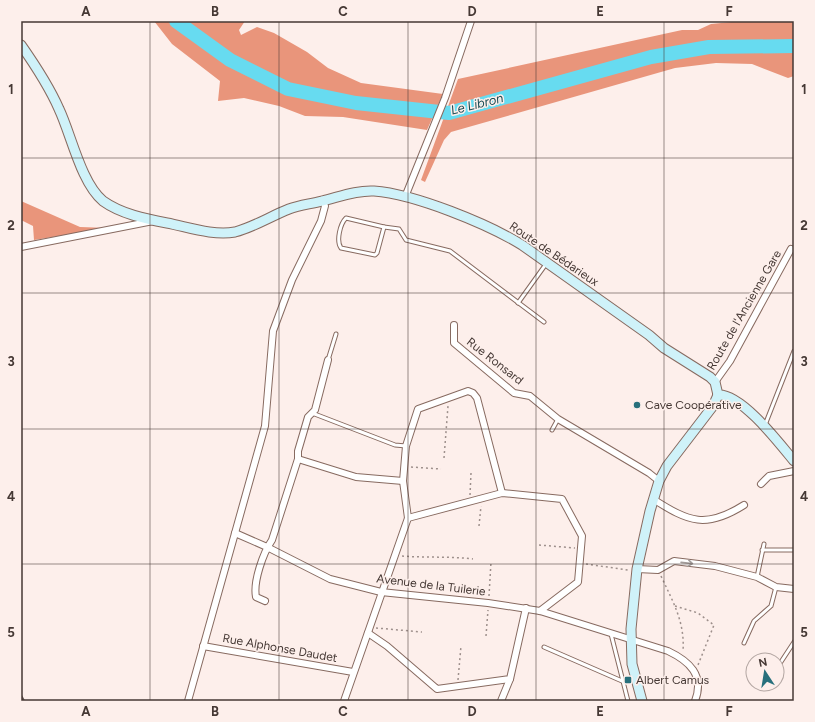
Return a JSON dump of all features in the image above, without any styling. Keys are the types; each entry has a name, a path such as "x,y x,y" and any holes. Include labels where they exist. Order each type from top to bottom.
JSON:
{"street":[{"path":"405,197 445,98 471,21"},
{"name":"Route de Bédarieux","path":"21,45 39,70 59,109 81,166 93,190 103,201 128,214 155,221 219,233 234,232 290,209 352,193 374,191 405,197 504,234 548,263 649,335 664,348 710,377 715,382"},
{"path":"188,701 265,426 273,331 292,280 321,221 325,206 323,201"},
{"path":"21,247 155,221"},
{"name":"Route de l'Ancienne Gare","path":"715,382 730,361 791,249"},
{"name":"Rue Ronsard","path":"454,325 454,343 514,393 530,396 558,419 649,473 659,481"},
{"path":"264,601 256,597 254,588 267,547 272,540 298,459 298,451 308,417 316,410 328,360"},
{"path":"642,701 632,664 631,640 636,572 653,499 659,481 677,450 713,406 718,395 715,382"},
{"path":"344,701 408,518 403,481 406,446 418,409 468,391 473,393 477,398 502,492"},
{"path":"718,395 732,397 764,426 794,460"},
{"path":"298,459 356,477 403,481"},
{"path":"761,484 769,476 794,471"},
{"path":"408,518 502,492 562,499 582,536 581,564 578,582 540,611"},
{"path":"653,499 682,516 694,520 719,518 744,505"},
{"name":"Avenue de la Tuilerie","path":"235,533 267,547 330,579 381,592 526,608 540,611 668,651 682,658"},
{"path":"636,572 658,570 674,561 715,566 756,577 776,587 794,589"},
{"path":"501,701 510,679 526,608"},
{"path":"369,630 437,689 457,688 510,679"},
{"name":"Rue Alphonse Daudet","path":"203,646 353,672"},
{"path":"682,658 690,665 695,673 698,694 695,701"}],"lane":[{"path":"384,227 375,255 341,248 339,244 340,234 346,218 400,230 406,240 450,251 544,322"},
{"path":"518,302 548,263"},
{"path":"328,360 336,334"},
{"path":"764,426 794,351"},
{"path":"312,413 395,445 406,446"},
{"path":"552,430 558,419"},
{"path":"756,577 764,544"},
{"path":"762,550 794,550"},
{"path":"744,643 754,621 771,606 776,587"},
{"path":"611,634 628,701"},
{"path":"785,656 794,642"},
{"path":"544,647 622,681"}],"path":[{"path":"444,458 449,398"},
{"path":"405,466 441,469"},
{"path":"469,501 471,473"},
{"path":"479,526 482,498"},
{"path":"539,545 582,548"},
{"path":"394,556 427,558 445,556 474,559"},
{"path":"581,564 628,570 631,574 636,572"},
{"path":"658,570 675,606 684,636 682,658"},
{"path":"675,606 698,613 714,625 695,673"},
{"path":"369,630 422,632"},
{"path":"457,688 460,646"}],"shaded area":[{"path":"154,21 245,21 239,30 241,35 257,27 274,33 307,52 328,68 361,83 443,94 427,130 343,117 305,116 279,106 244,98 218,101 220,81 172,44"},
{"path":"742,21 794,21 794,76 788,78 752,64 716,63 675,68 451,132 444,140 425,182 421,180 458,79 682,30 698,30 711,24"},
{"path":"21,201 80,227 109,228 34,240 33,226 21,220"}],"waterway":[{"name":"Le Libron","path":"176,21 230,60 288,89 356,103 449,113 651,57 709,47 794,46"}],"railway":[{"path":"21,696 24,701"}],"place":[{"name":"Cave Coopérative","path":"637,405"},
{"name":"Albert Camus","path":"628,680"}]}
